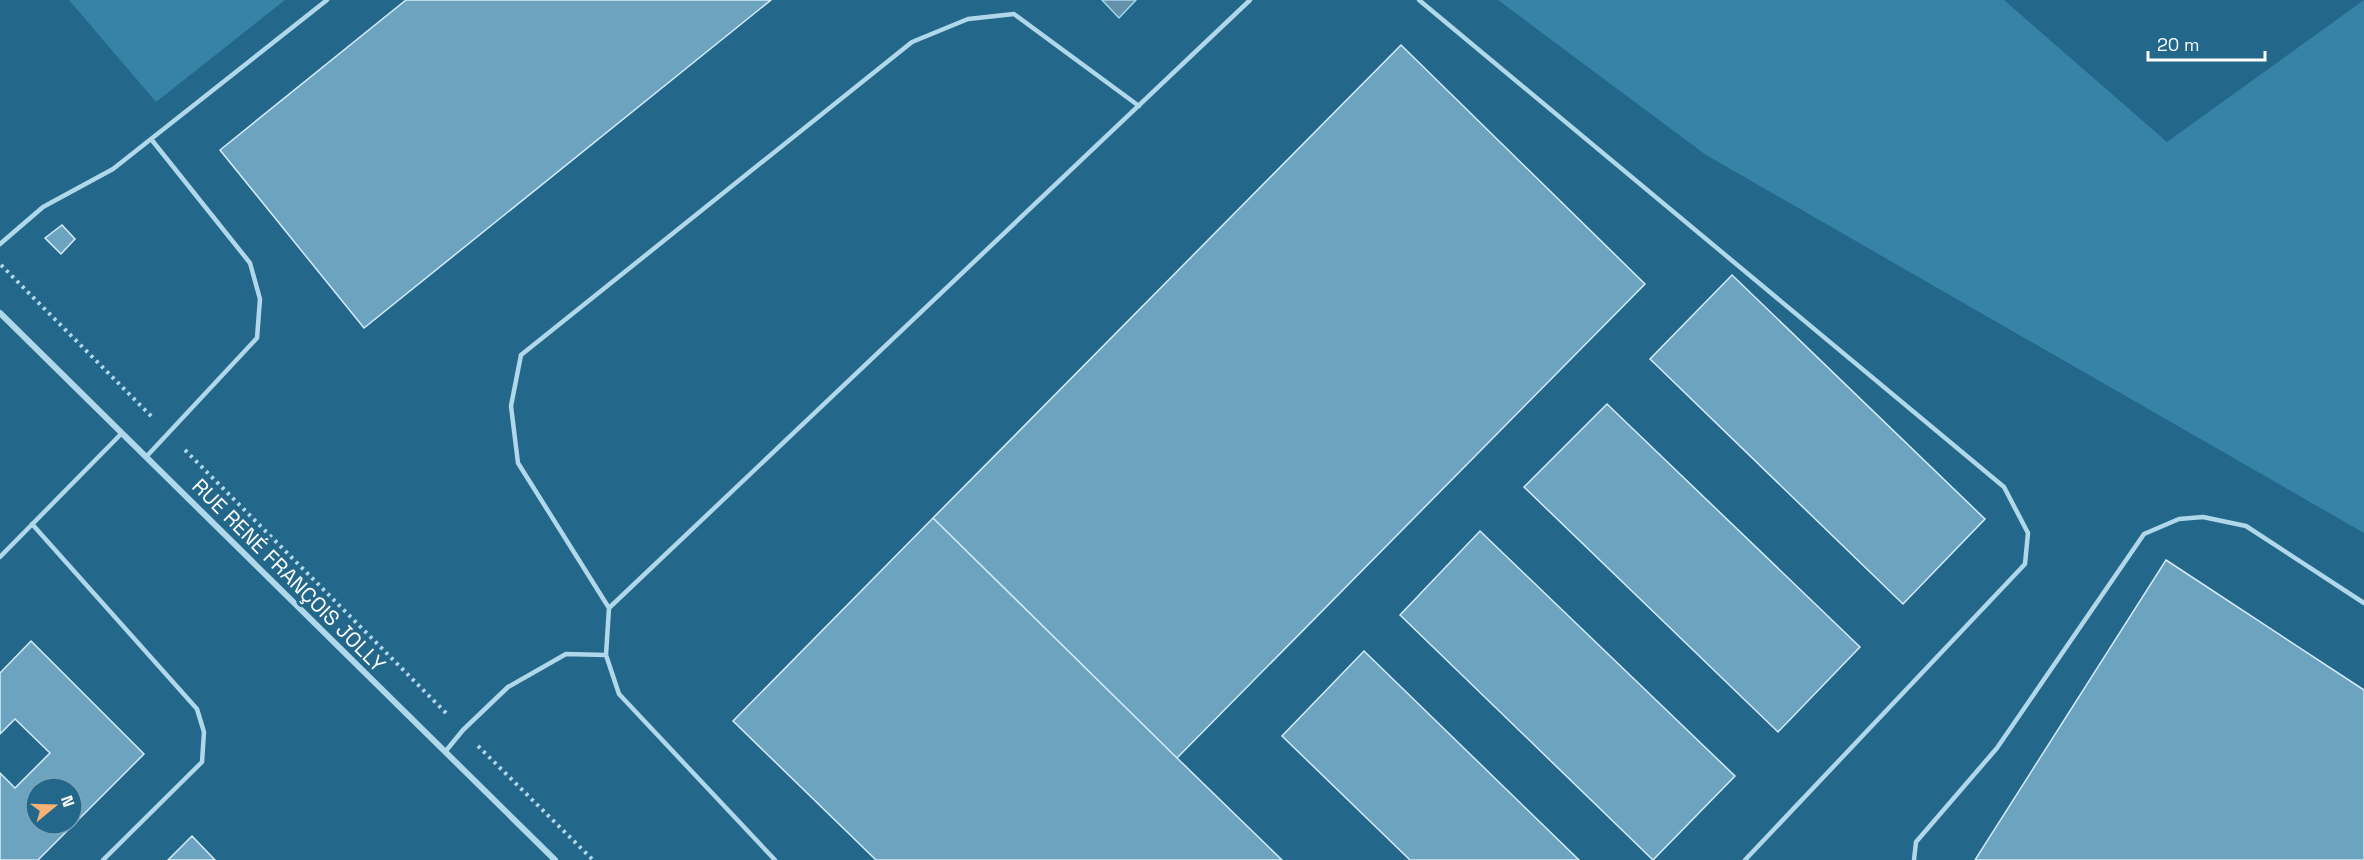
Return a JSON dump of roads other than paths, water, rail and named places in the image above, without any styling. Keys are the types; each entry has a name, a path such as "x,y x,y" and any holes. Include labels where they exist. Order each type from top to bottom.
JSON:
{"street":[{"name":"RUE RENÉ FRANÇOIS JOLLY","path":"0,313 555,860"}],"lane":[{"path":"0,244 43,207 113,169 327,0"},
{"path":"609,608 1251,0"},
{"path":"1419,0 2004,487 2028,533 2025,564 1745,860"},
{"path":"775,860 619,694 606,655 609,608 518,464 511,406 522,355 912,42 958,23 968,19 1014,14 1139,106"},
{"path":"146,457 257,338 260,299 250,263 151,139"},
{"path":"0,557 122,433"},
{"path":"1914,860 1916,842 1997,748 2144,534 2179,519 2195,518 2246,526 2364,603"},
{"path":"32,525 197,709 204,732 202,762 103,860"},
{"path":"445,752 463,730 508,687 566,654 606,655"}]}
